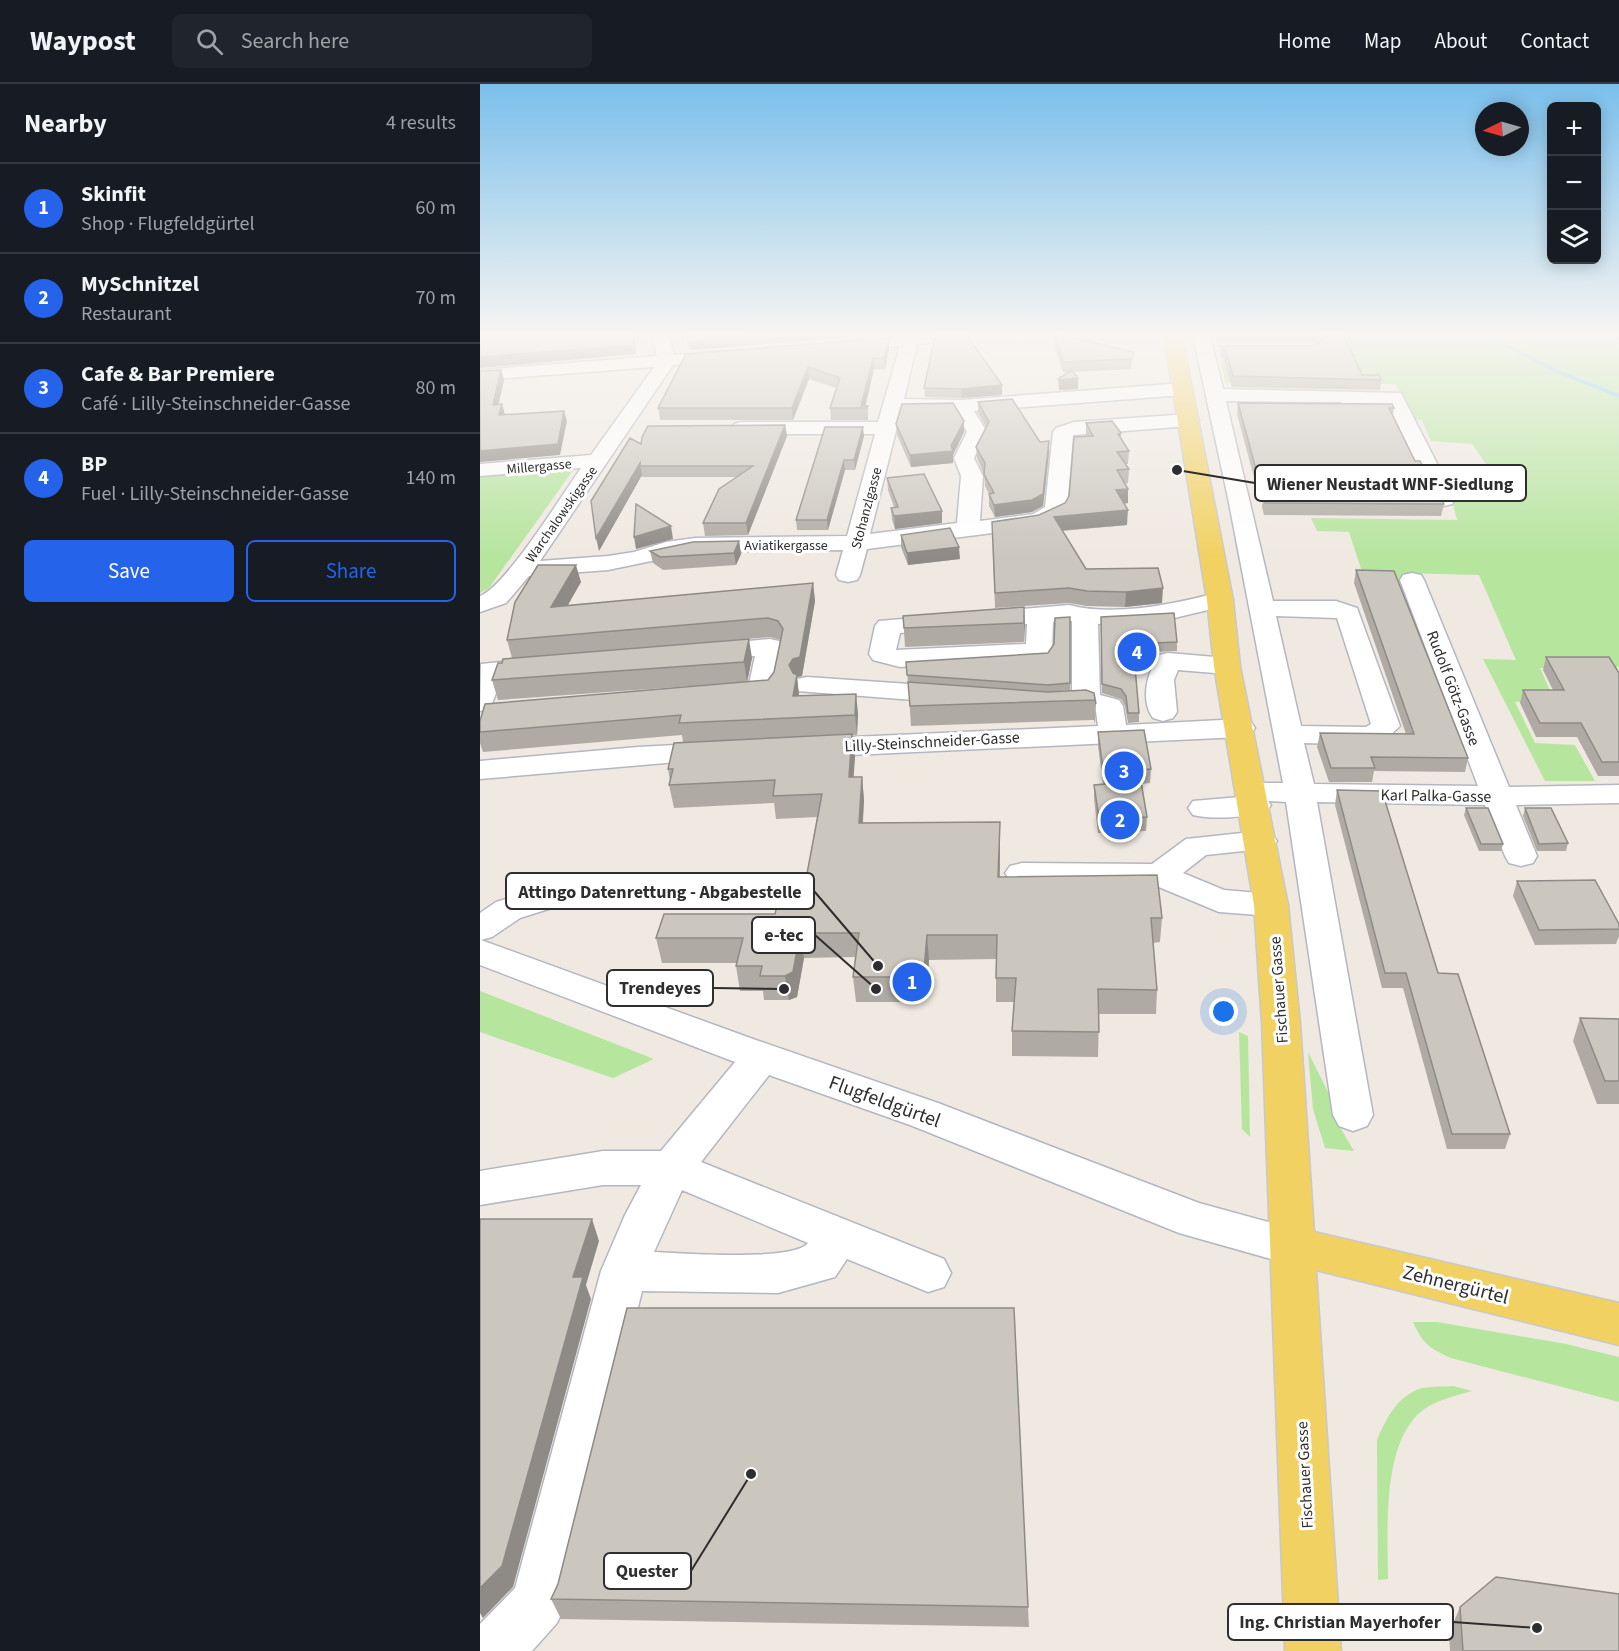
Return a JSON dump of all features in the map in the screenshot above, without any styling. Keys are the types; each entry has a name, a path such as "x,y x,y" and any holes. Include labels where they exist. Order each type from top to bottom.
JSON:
{"main road":[{"name":"Fischauer Gasse","path":"1187,409 1220,600 1227,666 1254,798 1271,905 1281,1023 1313,1651"},
{"name":"Zehnergürtel","path":"1292,1246 1619,1324"}],"street":[{"name":"Warchalowskigasse","path":"522,569 634,409"},
{"name":"Stohanzlgasse","path":"848,575 892,409"},
{"path":"963,409 977,432 964,458 972,476 968,527"},
{"path":"1219,409 1250,492 1262,608 1300,792 1353,1115"},
{"path":"1378,493 1439,488 1400,409"},
{"name":"Aviatikergasse","path":"522,569 608,563 638,558 666,549 695,545 857,543 968,527 1039,520 1056,510 1063,432 1074,428 1189,420"},
{"path":"621,428 643,428"},
{"path":"718,428 886,428"},
{"name":"Millergasse","path":"480,470 597,461"},
{"path":"480,604 497,598 522,569"},
{"name":"Rudolf Götz-Gasse","path":"1413,580 1521,856"},
{"path":"1040,615 1039,651 900,659 882,654 888,626 1040,615 1069,613 1085,616 1162,614 1189,610 1220,600"},
{"path":"1262,608 1336,609 1348,613 1386,726 1373,736 1288,734"},
{"path":"1085,616 1090,692 1109,706 1113,733"},
{"path":"677,655 770,647 761,691 703,696"},
{"path":"1153,696 1168,661 1227,666"},
{"path":"488,709 491,670 561,664"},
{"path":"807,685 979,697"},
{"path":"1057,702 1090,692"},
{"name":"Lilly-Steinschneider-Gasse","path":"781,749 1240,728"},
{"path":"480,770 638,756 745,751"},
{"name":"Karl Palka-Gasse","path":"1204,808 1300,792 1496,796 1619,794"},
{"path":"1159,875 1197,846 1261,841"},
{"path":"1022,873 1159,875 1219,901 1271,905"},
{"path":"480,929 508,910 556,895 765,885"},
{"name":"Flugfeldgürtel","path":"480,952 924,1114 1194,1221 1292,1246"},
{"path":"489,1651 496,1648 538,1604 624,1271 647,1215 672,1168 762,1056"},
{"path":"480,1188 603,1168 672,1168 928,1273"},
{"path":"624,1271 778,1274 819,1263 838,1236"}],"green space":[{"path":"1409,409 1619,409 1619,667 1540,668 1554,700 1515,702 1535,743 1575,745 1595,781 1545,781 1483,659 1516,660 1479,575 1402,573 1404,581 1365,581 1349,532 1317,531 1311,518 1457,520 1443,465 1486,464 1472,444 1431,441 1422,420 1415,419"},
{"path":"574,469 489,588 480,593 480,475"},
{"path":"480,991 654,1059 613,1078 480,1032"},
{"path":"1239,1032 1248,1036 1250,1137 1242,1129"},
{"path":"1308,1052 1335,1106 1340,1127 1354,1151 1325,1148 1313,1109"},
{"path":"1413,1322 1437,1322 1566,1344 1619,1357 1619,1402 1451,1358 1428,1344 1420,1336"},
{"path":"1453,1386 1472,1391 1429,1406 1413,1420 1402,1438 1394,1460 1390,1485 1388,1579 1378,1580 1377,1440 1388,1417 1411,1393 1423,1388"}],"building":[{"path":"480,409 501,409 499,415 564,411 558,444 480,451"},
{"path":"900,409 957,409 964,421 951,446 953,451 910,455 896,424"},
{"path":"982,409 1019,409 1040,442 1049,441 1043,494 1032,500 994,505 989,494 994,493 984,474 985,463 976,447 989,422"},
{"path":"1240,409 1390,409 1415,461 1420,461 1429,478 1258,477"},
{"path":"1112,421 1121,433 1118,434 1129,451 1117,452 1129,469 1117,470 1128,489 1116,490 1128,510 1054,517 1086,569 1158,568 1163,588 1126,592 1069,588 995,593 992,522 1039,515 1065,503 1069,496 1074,437 1093,436 1086,423"},
{"path":"785,425 746,523 703,523 719,489 753,466 640,466 640,463 596,538 591,501 630,438 641,444 648,426"},
{"path":"825,427 863,427 854,460 844,460 827,520 796,520"},
{"path":"924,474 942,511 894,516 891,508 898,507 887,478"},
{"path":"1263,495 1440,496 1444,504 1265,503"},
{"path":"636,504 671,526 634,537"},
{"path":"950,528 959,547 907,553 901,535"},
{"path":"739,541 734,553 660,557 650,551 693,542"},
{"path":"538,565 576,565 551,607 813,583 800,657 793,659 789,665 793,673 797,675 793,696 856,694 855,715 679,723 681,715 480,732 480,721 485,704 768,680 774,672 783,629 778,621 768,618 507,640 515,602"},
{"path":"1356,570 1394,571 1468,758 1371,757 1375,768 1331,768 1320,733 1414,734"},
{"path":"1024,607 1024,623 904,628 903,616"},
{"path":"1174,613 1177,642 1133,644 1139,713 1128,713 1126,696 1121,689 1102,684 1101,617"},
{"path":"1070,617 1070,683 1048,685 907,675 906,662 1048,653 1054,644 1055,618"},
{"path":"749,639 744,662 492,680 498,663 502,663 503,659"},
{"path":"1546,657 1609,657 1619,673 1619,762 1602,762 1581,723 1540,723 1523,690 1564,690"},
{"path":"908,682 1048,692 1086,690 1094,693 1096,704 1095,700 910,706"},
{"path":"1144,730 1151,769 1139,770 1147,817 1099,818 1094,785 1105,784 1098,732"},
{"path":"852,734 849,777 862,777 859,823 1000,822 998,877 1157,875 1162,918 1151,918 1157,990 1098,989 1099,1032 1012,1031 1016,978 996,978 997,935 927,935 924,970 913,977 853,977 859,933 800,933 793,972 785,976 760,976 762,966 736,966 743,938 656,938 664,914 775,914 783,881 806,879 822,794 773,796 775,780 669,785 673,769 668,769 674,743"},
{"path":"1337,790 1382,791 1438,973 1458,974 1510,1134 1452,1134 1406,973 1385,973"},
{"path":"1466,808 1488,808 1503,844 1481,844"},
{"path":"1525,808 1551,808 1568,843 1539,844"},
{"path":"1595,880 1619,924 1619,929 1539,930 1517,881"},
{"path":"1580,1018 1619,1019 1619,1081 1605,1081"},
{"path":"480,1219 592,1219 573,1277 583,1277 502,1566 480,1588"},
{"path":"627,1308 1014,1308 1028,1607 551,1599 558,1584"},
{"path":"1496,1577 1619,1594 1619,1651 1463,1651 1460,1607"}],"place":[{"name":"Wiener Neustadt WNF-Siedlung","path":"1177,470"},
{"name":"BP","path":"1137,652"},
{"name":"Cafe & Bar Premiere","path":"1124,771"},
{"name":"MySchnitzel","path":"1120,820"},
{"name":"Attingo Datenrettung - Abgabestelle","path":"878,966"},
{"name":"Skinfit","path":"912,982"},
{"name":"Trendeyes","path":"784,989"},
{"name":"e-tec","path":"876,989"},
{"name":"Quester","path":"751,1474"},
{"name":"Ing. Christian Mayerhofer","path":"1537,1628"}]}
